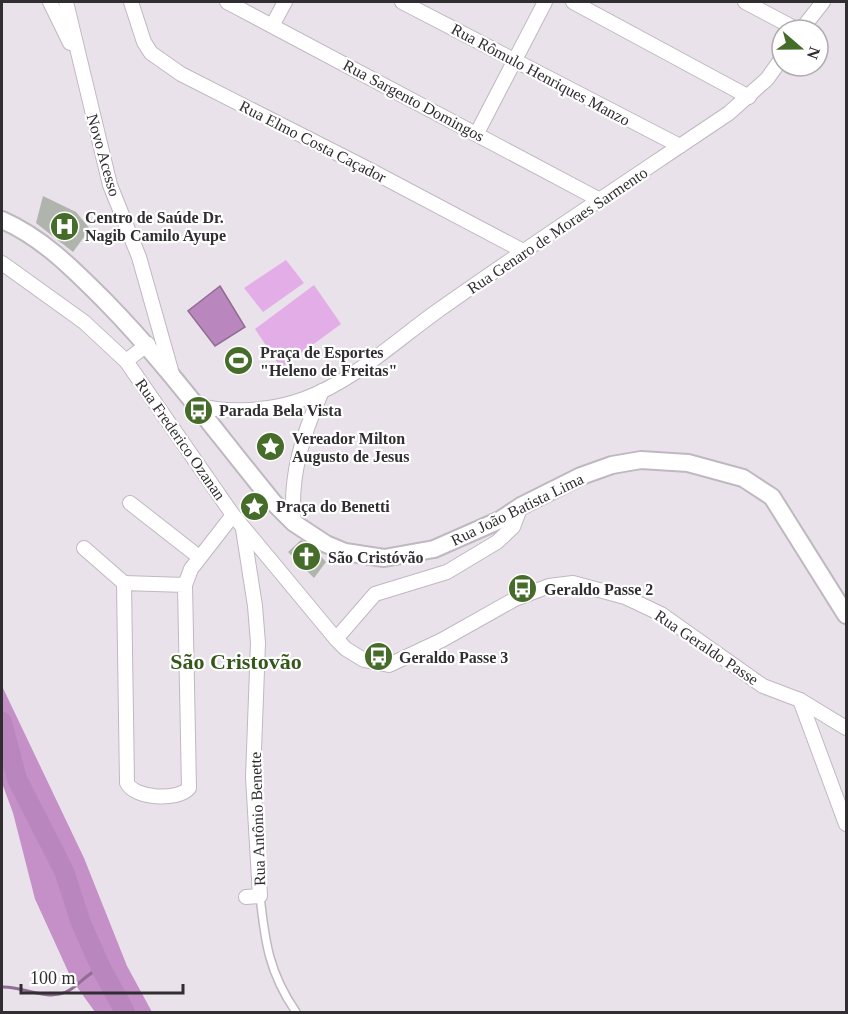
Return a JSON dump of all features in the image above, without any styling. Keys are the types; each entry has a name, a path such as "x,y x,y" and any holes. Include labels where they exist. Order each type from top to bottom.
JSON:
{"street":[{"path":"50,2 80,63"},
{"name":"Novo Acesso","path":"66,2 110,185 139,257 172,374"},
{"name":"Rua Elmo Costa Caçador","path":"131,2 138,26 151,53 181,74 525,252"},
{"name":"Rua Sargento Domingos","path":"226,2 273,24 600,200"},
{"path":"273,24 285,2"},
{"name":"Rua Rômulo Henriques Manzo","path":"402,2 680,146"},
{"path":"477,133 545,2"},
{"path":"573,2 749,97"},
{"path":"745,2 776,18"},
{"path":"809,18 822,2"},
{"name":"Rua Genaro de Moraes Sarmento","path":"196,405 214,410 239,410 283,405 322,391 360,368 436,312 749,97 770,72"},
{"name":"Rua João Batista Lima","path":"2,220 30,234 63,260 148,344 254,479 294,523 336,548 384,558 434,549 500,520 521,506 581,476 641,460 688,462 743,478 772,497 846,615"},
{"name":"Rua Frederico Ozanan","path":"2,263 84,322 126,361 233,515 336,639"},
{"path":"126,361 148,344"},
{"path":"294,523 292,497 294,474 301,446 322,391"},
{"path":"130,503 199,557"},
{"path":"336,639 375,594 447,572 497,542 513,528 521,506"},
{"path":"124,583 127,783 130,789 142,795 181,794 189,788 191,779 185,585 199,557 233,515"},
{"name":"Rua Antônio Benette","path":"243,526 258,643 253,777 260,896"},
{"path":"84,548 124,583 185,585"},
{"name":"Rua Geraldo Passe","path":"336,639 346,649 364,660 389,665 442,640 514,599 549,586 573,584 626,597 661,614 763,686 800,700 846,728"},
{"path":"800,700 846,824"},
{"path":"246,897 260,896"}],"lane":[{"path":"260,896 265,941 272,971 296,1012"}],"shaded area":[{"path":"286,260 304,283 263,312 244,288"},
{"path":"314,285 341,324 281,368 255,329"},
{"path":"220,286 245,327 215,346 188,311"},
{"path":"2,686 84,858 127,966 152,1012 95,1012 72,980 35,899 13,813 2,783"}],"building":[{"name":"Centro de Saúde Dr. Nagib Camilo Ayupe","path":"43,196 76,212 90,229 73,252 36,223"},
{"name":"São Cristóvão","path":"301,540 314,549 326,562 314,578 288,552"}],"waterway":[{"path":"2,722 17,779 64,871 81,923 101,968 125,1012"},
{"path":"2,987 42,994 58,994 70,990 101,968"}],"place":[{"name":"Centro de Saúde Dr. Nagib Camilo Ayupe","path":"64,226"},
{"name":"Praça de Esportes \"Heleno de Freitas\"","path":"239,361"},
{"name":"Parada Bela Vista","path":"198,410"},
{"name":"Vereador Milton Augusto de Jesus","path":"271,447"},
{"name":"Praça do Benetti","path":"255,506"},
{"name":"São Cristóvão","path":"307,557"},
{"name":"Geraldo Passe 2","path":"523,589"},
{"name":"Geraldo Passe 3","path":"378,657"}],"district":[{"name":"São Cristovão","path":"236,661"}]}
